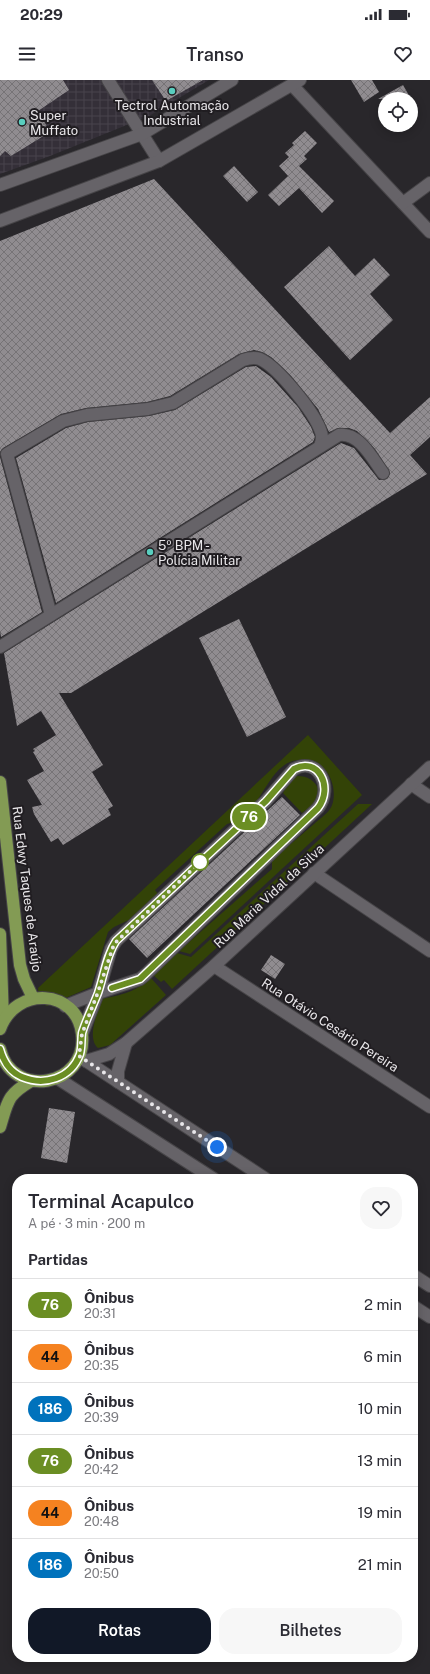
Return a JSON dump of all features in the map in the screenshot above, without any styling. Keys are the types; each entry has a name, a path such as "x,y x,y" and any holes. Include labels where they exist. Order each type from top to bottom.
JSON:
{"main road":[{"name":"Rua Edwy Taques de Araújo","path":"0,782 20,965 24,979 33,998"},
{"path":"0,934 2,1024"},
{"path":"0,1049 2,1056 9,1067 19,1076 31,1081 44,1082 57,1078 83,1058 82,1034 78,1021 65,1006 59,1002 46,998 33,998 21,1002 11,1009 2,1024"},
{"path":"0,1127 9,1097 17,1089 31,1081"}],"street":[{"path":"108,80 159,161"},
{"path":"2,184 142,134 232,80"},
{"path":"0,221 159,161 296,82 430,232"},
{"path":"403,202 430,182"},
{"path":"51,615 7,454 63,421 87,415 148,409 173,403 243,360 253,357 267,363 301,400 317,422 322,433 322,441 320,446"},
{"path":"0,647 339,435 346,434 357,439 383,472"},
{"path":"65,1006 98,992 140,979 324,801 325,786 323,779 316,770 305,766 300,766 294,769 266,801 116,941 111,949 98,992 82,1034"},
{"name":"Rua Maria Vidal da Silva","path":"83,1058 109,1054 126,1043 214,966 430,767"},
{"path":"411,784 430,797"},
{"path":"314,873 430,951"},
{"name":"Rua Otávio Cesário Pereira","path":"214,966 430,1106"},
{"path":"118,1082 119,1066 126,1043"},
{"path":"83,1058 258,1174"},
{"path":"57,1078 206,1174"},
{"path":"418,1278 430,1286"},
{"path":"418,1309 430,1317"}],"shaded area":[{"path":"0,80 209,80 149,116 50,156 0,174"}],"green space":[{"path":"308,735 362,795 190,954 179,951 272,869 272,860 330,809 334,794 332,783 327,773 321,766 306,760 297,760 284,766 276,773 247,813 238,820 227,824 155,890 158,894 133,918 114,927 108,932 91,987 47,1006 44,1005 40,999 38,988"},
{"path":"297,776 310,779 319,790 316,803 302,813 283,793 289,782"},
{"path":"358,804 372,804 172,989 164,980 161,982 153,975 177,953 191,957"},
{"path":"151,978 166,995 110,1045 98,1048 93,1038 93,1031 102,999 128,992 139,987"}],"building":[{"name":"Super Muffato","path":"0,80 63,80 69,90 38,111 50,132 11,156 5,151 0,156"},
{"name":"Tectrol Automação Industrial","path":"152,80 203,80 166,101"},
{"path":"351,80 372,80 379,92 364,102"},
{"path":"403,85 407,92 390,92"},
{"path":"305,131 317,143 304,156 307,159 299,166 334,201 322,213 299,188 279,206 268,195 288,176 279,166 289,157 285,153 294,145 292,143"},
{"path":"234,166 258,192 247,202 223,176"},
{"path":"154,179 390,433 430,397 430,437 410,455 427,474 71,693 59,693 103,765 92,772 113,806 108,809 111,815 63,845 58,838 51,842 34,814 32,807 42,805 27,780 44,771 33,752 35,751 33,749 56,735 41,711 17,726 4,653 341,443 354,448 379,480 387,479 390,473 375,449 357,431 349,428 339,428 329,432 318,409 291,376 271,357 254,350 239,354 170,396 147,402 86,408 61,414 3,448 0,452 0,241"},
{"path":"329,246 355,276 374,258 390,275 370,294 393,320 350,360 284,287"},
{"path":"256,366 271,377 298,407 311,427 315,437 313,442 56,603 16,458 66,428 88,422 149,416 175,410 246,367"},
{"path":"0,457 42,612 1,637 0,631"},
{"path":"239,619 286,717 247,737 199,638"},
{"path":"282,797 300,815 147,958 129,939"},
{"path":"271,955 285,964 275,979 261,970"},
{"path":"49,1108 75,1112 67,1163 41,1158"}],"bus line":[{"name":"76","path":"0,1049 2,1056 9,1067 19,1076 31,1081 44,1082 57,1078 68,1071 75,1064 82,1048 82,1034 98,992 111,949 116,941 266,801 294,769 300,766 309,766 316,770 323,779 325,786 324,801 318,808 140,979 112,988"}],"place":[{"name":"Tectrol Automação Industrial","path":"172,91"},
{"name":"Super Muffato","path":"22,122"},
{"name":"5º BPM - Polícia Militar","path":"150,552"}],"route":[{"path":"200,862 114,944 82,1034 82,1048 79,1056 217,1147"}]}
